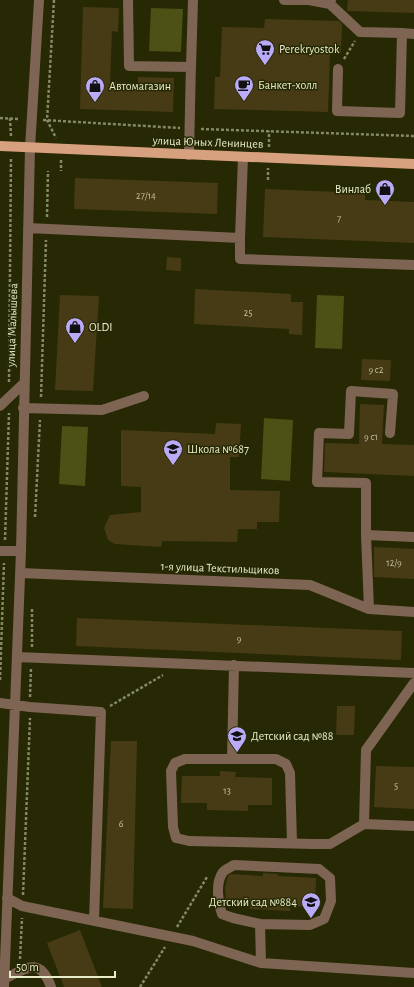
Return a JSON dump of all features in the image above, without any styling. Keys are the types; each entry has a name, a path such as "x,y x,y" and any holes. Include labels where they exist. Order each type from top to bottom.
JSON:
{"main road":[{"name":"улица Юных Ленинцев","path":"0,146 414,164"}],"street":[{"name":"улица Малышева","path":"4,983 3,927 7,898 21,551 23,384 30,148 40,0"},
{"path":"128,0 129,66 191,67 191,62"},
{"path":"189,155 193,0"},
{"path":"284,0 331,2 360,32 414,34"},
{"path":"338,69 337,111 400,112 402,34"},
{"path":"244,157 240,259 414,265"},
{"path":"28,228 240,238"},
{"path":"0,406 23,384"},
{"path":"369,609 366,535 366,483 317,482 319,433 349,434 351,391 393,394 390,433"},
{"path":"23,408 102,410 144,396"},
{"path":"366,535 414,537"},
{"path":"0,551 21,551"},
{"name":"1-я улица Текстильщиков","path":"20,573 310,585 369,609 414,612"},
{"path":"17,657 414,673"},
{"path":"232,759 234,666"},
{"path":"364,824 366,750 414,683"},
{"path":"0,703 30,707 101,712 94,921"},
{"path":"292,843 290,773 286,764 276,759 185,759 175,763 172,771 174,827 176,838 189,841 330,844 364,824 414,826"},
{"path":"234,865 319,869 330,878 331,900 324,919 310,924 260,924 222,914 219,904 219,883 224,872 234,865"},
{"path":"7,898 22,906 192,941 261,963 414,973"},
{"path":"260,924 261,963"},
{"path":"4,983 27,968 36,967 45,972 51,987"}],"path":[{"path":"54,0 47,120 61,149 61,171"},
{"path":"338,69 360,32"},
{"path":"0,118 190,128 414,136"},
{"path":"101,712 182,663"},
{"path":"140,987 171,937"}],"green space":[{"path":"151,8 183,9 181,52 149,51"},
{"path":"317,295 344,296 342,349 315,348"},
{"path":"264,418 293,420 290,481 261,479"},
{"path":"62,426 88,427 85,486 59,484"}],"building":[{"path":"348,0 414,0 414,13 347,11"},
{"path":"83,7 119,8 118,32 112,31 110,82 138,83 138,77 174,78 173,112 80,109"},
{"path":"265,19 339,21 342,24 341,54 330,54 328,112 214,109 215,77 220,77 222,27 264,28"},
{"path":"75,178 218,183 217,214 74,209"},
{"path":"265,189 365,193 365,200 414,202 414,243 263,237"},
{"path":"167,257 181,258 181,271 166,270"},
{"path":"195,289 291,294 291,302 303,302 302,335 289,334 289,329 194,324"},
{"path":"60,295 99,296 93,391 55,390"},
{"path":"362,359 391,360 390,381 361,380"},
{"path":"360,404 384,405 382,444 414,445 414,476 324,472 325,443 359,444"},
{"path":"216,423 241,424 239,457 230,457 230,490 280,491 279,522 257,522 257,529 238,529 237,542 162,541 161,547 115,544 108,540 104,528 110,515 141,512 141,487 121,486 121,430 215,434"},
{"path":"374,547 414,549 414,579 374,577"},
{"path":"77,618 402,631 401,660 76,646"},
{"path":"337,706 355,706 354,735 336,735"},
{"path":"111,741 137,741 133,909 103,908"},
{"path":"376,766 414,767 414,809 374,807"},
{"path":"220,771 236,772 235,777 272,778 272,805 248,805 248,811 207,810 207,803 181,803 182,776 220,776"},
{"path":"263,873 278,874 278,876 316,878 315,907 290,906 290,911 250,909 250,903 226,902 225,887 228,876 231,874 263,876"},
{"path":"80,930 102,987 64,987 47,943"}],"place":[{"name":"Perekryostok","path":"265,66"},
{"name":"Банкет-холл","path":"244,102"},
{"name":"Автомагазин","path":"95,103"},
{"name":"Винлаб","path":"385,206"},
{"name":"OLDI","path":"75,344"},
{"name":"Школа №687","path":"173,466"},
{"name":"Детский сад №88","path":"237,753"},
{"name":"Детский сад №884","path":"311,919"}]}
